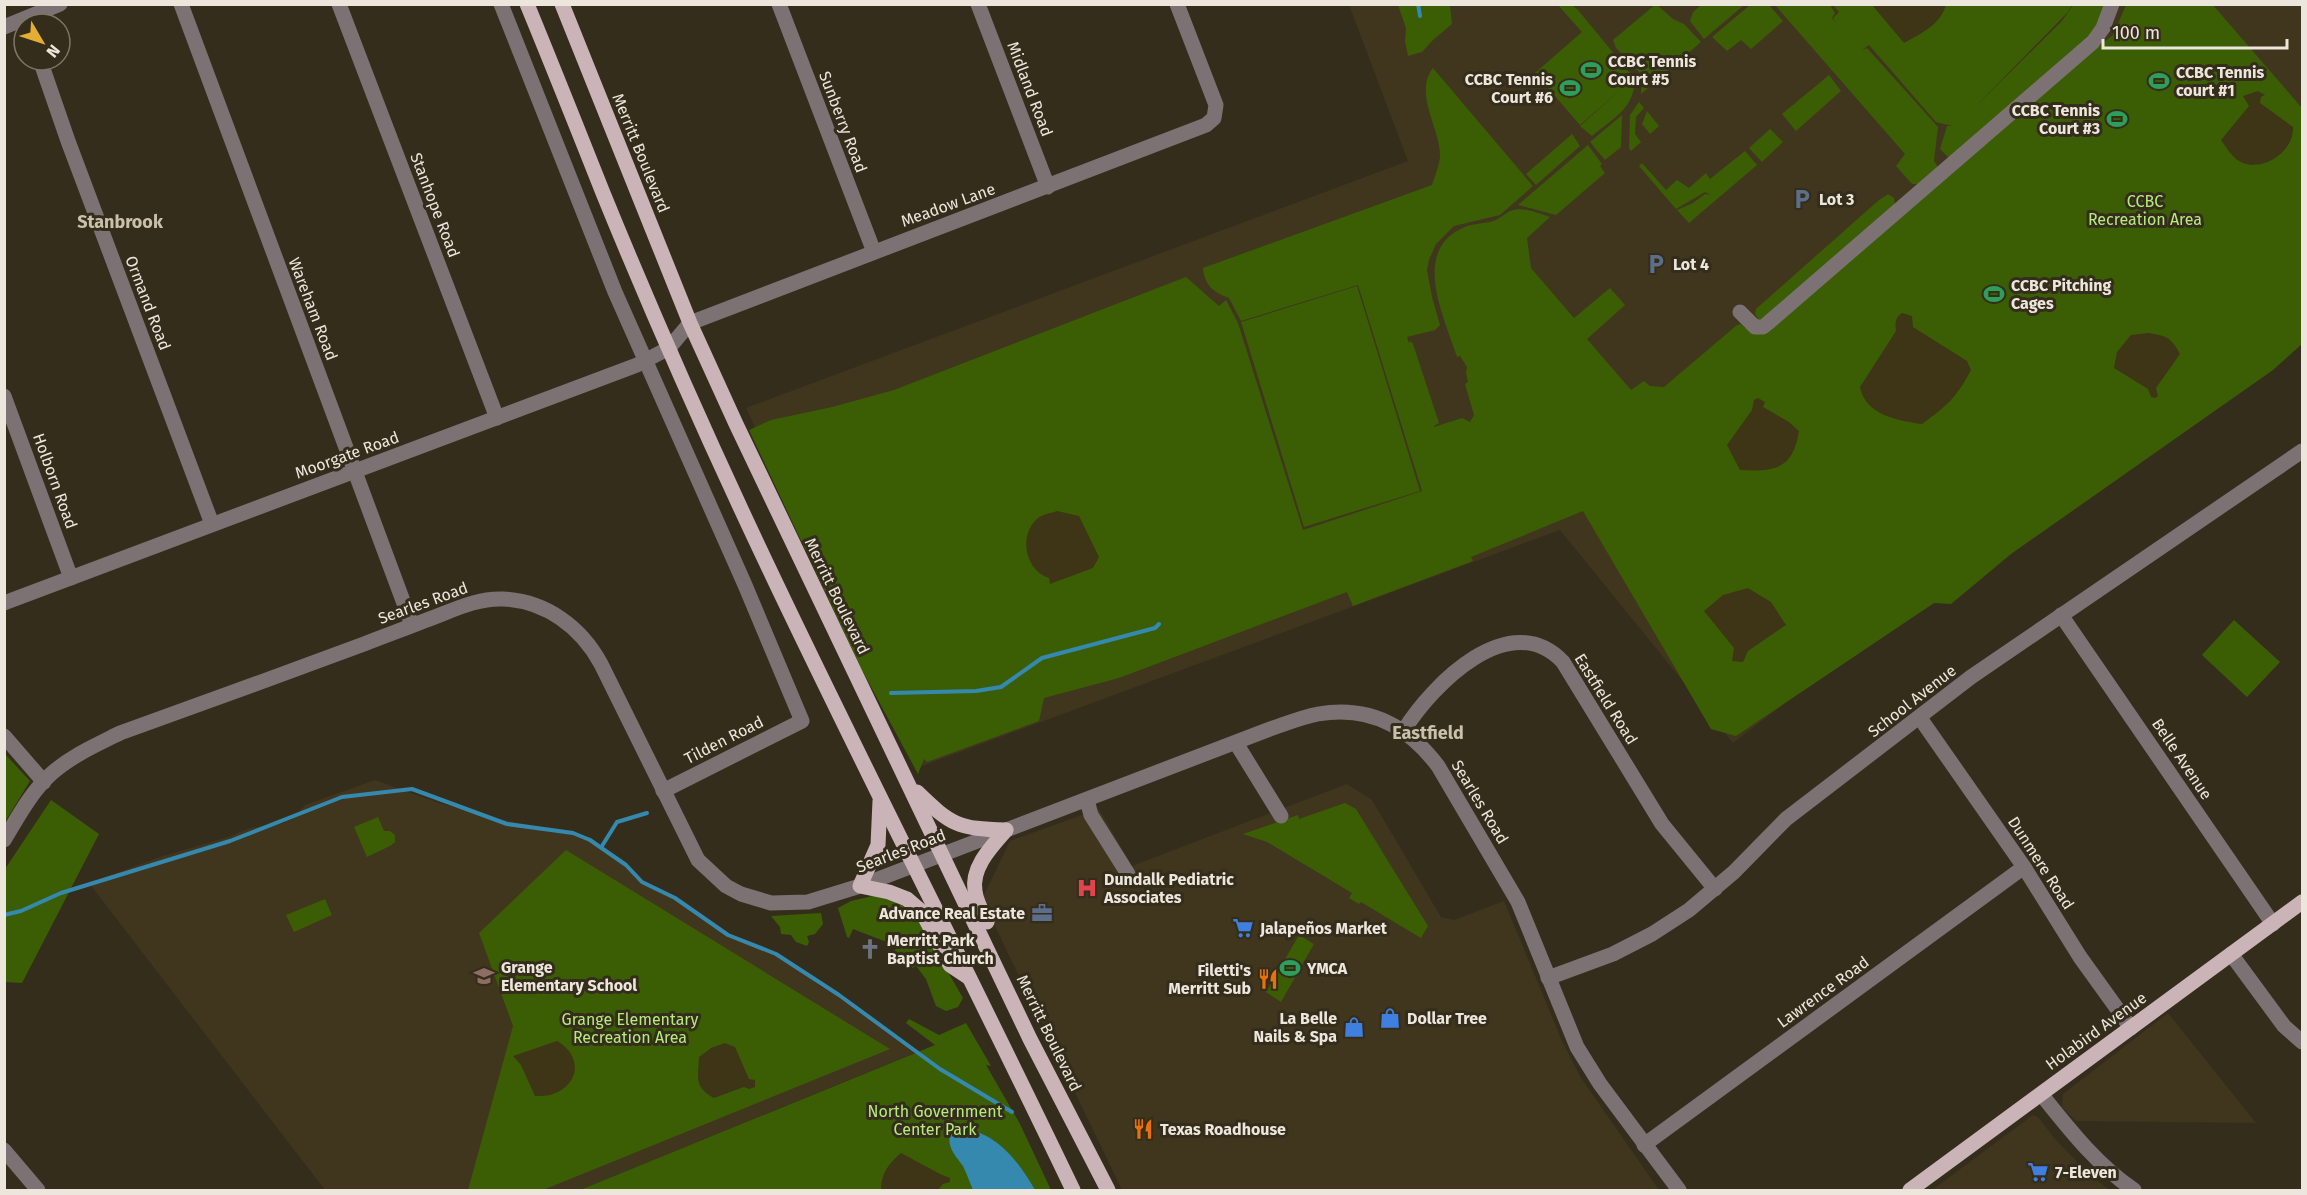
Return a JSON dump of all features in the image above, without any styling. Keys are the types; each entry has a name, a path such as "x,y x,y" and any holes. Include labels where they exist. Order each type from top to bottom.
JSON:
{"main road":[{"path":"527,4 603,194 669,348 773,577 1073,1191"},
{"name":"Merritt Boulevard","path":"562,4 690,323 804,569 944,855 1030,1039 1105,1185"},
{"path":"908,783 946,819 965,828 1006,830"},
{"path":"880,795 878,845 860,886 889,892 907,899 922,912 950,965 968,976"},
{"path":"1006,830 984,858 975,878 974,890 1021,995 1030,1039"},
{"name":"Holabird Avenue","path":"1911,1190 2302,902"},
{"path":"1105,1185 1117,1191"}],"street":[{"path":"37,12 60,4"},
{"name":"Wareham Road","path":"181,4 412,626"},
{"name":"Stanhope Road","path":"339,4 497,418"},
{"path":"501,4 615,292 646,362"},
{"name":"Sunberry Road","path":"779,4 874,252"},
{"name":"Midland Road","path":"978,4 1048,187"},
{"name":"Meadow Lane","path":"690,323 1048,187 1211,122 1216,105 1214,97 1177,4"},
{"path":"1740,312 1755,327 1763,327 1768,323 2093,42 2103,28 2112,4"},
{"name":"Ormand Road","path":"44,72 212,524"},
{"name":"Moorgate Road","path":"4,603 646,362 669,348 690,323"},
{"name":"Tilden Road","path":"646,362 745,585 802,722 663,791"},
{"name":"Holborn Road","path":"4,396 71,578"},
{"name":"School Avenue","path":"1548,978 1633,945 1689,910 1715,889 1786,819 1971,677 2302,451"},
{"name":"Searles Road","path":"4,840 44,782 70,759 120,733 412,626 459,606 503,599 544,608 563,619 592,647 698,860 726,886 741,894 771,903 791,904 818,900 913,867 1269,729 1318,714 1355,713 1404,730 1426,750 1438,766 1506,880 1530,929 1577,1047 1594,1075 1679,1191"},
{"name":"Belle Avenue","path":"2061,615 2273,924"},
{"name":"Eastfield Road","path":"1404,730 1436,688 1456,670 1478,656 1515,642 1542,645 1554,652 1563,662 1662,824 1715,889"},
{"name":"Dunmere Road","path":"1920,718 2024,867 2080,957 2131,1028"},
{"path":"4,736 44,782"},
{"path":"1236,743 1281,816"},
{"path":"1087,800 1091,815 1128,874"},
{"name":"Lawrence Road","path":"1644,1145 2024,867"},
{"path":"2231,954 2284,1026 2302,1042"},
{"path":"2042,1094 2094,1157 2134,1191"},
{"path":"4,1150 38,1191"}],"shaded area":[{"path":"1349,5 2302,5 2302,307 1733,743 1560,530 922,766 884,687 855,640 746,408 1408,161"},
{"name":"Grange Elementary School","path":"375,780 439,803 494,818 590,837 638,880 670,896 716,929 764,947 784,958 821,987 851,1003 917,1052 580,1190 325,1190 89,883 250,828 284,823 294,818 305,805"},
{"path":"1347,784 1372,800 1441,917 1454,920 1504,901 1562,1041 1581,1078 1659,1190 1122,1190 982,899 1010,841 1099,809 1132,866"},
{"path":"2168,1013 2256,1123 2076,1121 2062,1107 2063,1094"},
{"path":"2033,1115 2038,1117 2055,1139 2091,1176 2110,1190 1932,1190"}],"green space":[{"path":"1656,4 1673,19 1684,24 1701,42 1641,94 1642,75 1616,48 1613,40"},
{"path":"1398,5 1450,5 1452,24 1422,52 1408,56 1405,41 1406,28"},
{"path":"1558,5 1572,5 1578,10 1634,78 1634,88 1627,105 1592,136 1580,126 1627,84 1580,125 1535,73 1582,32"},
{"path":"1701,5 1744,5 1704,39 1690,21 1693,12"},
{"path":"1750,5 1769,5 1783,21 1751,49 1741,40 1727,51 1712,37"},
{"path":"1775,5 1830,5 1835,13 1832,18 1836,23 1833,18 1839,12 1833,5 2072,5 2067,13 1973,109 2062,21 2073,5 2106,5 2095,30 2084,43 1949,158 1940,149 1947,126 1952,126 1936,122 1869,45 1862,50 1867,48 1938,127 1934,161 1938,167 1918,184 1912,184 1896,166 1905,154"},
{"name":"CCBC Recreation Area","path":"2126,5 2213,5 2302,108 2302,344 2273,370 2011,554 1951,604 1934,603 1736,736 1711,729 1583,511 1471,557 1473,561 1353,606 1347,592 1119,678 1044,698 1039,721 927,762 924,759 918,774 862,670 749,430 771,420 832,407 894,390 1186,277 1219,306 1226,300 1238,323 1303,530 1422,491 1358,285 1241,321 1229,298 1214,291 1208,284 1203,268 1432,185 1440,157 1426,89 1433,68 1533,186 1500,215 1454,226 1436,244 1429,260 1427,270 1440,325 1435,330 1407,337 1409,343 1411,341 1413,344 1439,423 1434,427 1462,418 1470,422 1474,415 1465,384 1468,382 1467,367 1460,356 1457,357 1435,284 1435,266 1439,250 1449,236 1467,226 1493,221 1510,211 1520,209 1550,217 1527,238 1531,268 1574,318 1610,288 1625,305 1587,339 1631,390 1644,381 1650,386 1664,387 1737,325 1741,324 1745,328 1758,318 1755,314 1756,309 1879,200 1888,194 1894,198 1895,205 1854,242 2113,35"},
{"path":"1829,75 1841,91 1796,131 1782,114"},
{"path":"1639,102 1644,108 1636,117 1635,134 1641,142 1631,151 1629,148 1630,115"},
{"path":"1647,111 1659,126 1650,134 1642,124"},
{"path":"1622,115 1621,147 1605,160 1590,142"},
{"path":"1770,129 1783,142 1762,162 1749,148"},
{"path":"1572,134 1580,146 1536,185 1526,174"},
{"path":"1588,145 1602,164 1600,166 1605,173 1556,215 1518,205"},
{"path":"1745,151 1757,165 1689,223 1677,210 1693,203 1705,194 1711,195 1705,192 1676,209 1639,166 1642,163 1666,190 1677,180 1689,188 1706,173 1710,179"},
{"path":"1357,286 1420,491 1304,527 1241,322"},
{"path":"2234,620 2280,662 2247,697 2202,655"},
{"path":"5,754 30,781 5,822"},
{"path":"51,800 99,834 22,983 5,982 5,869"},
{"path":"1345,803 1356,809 1428,926 1421,938 1361,902 1359,904 1349,898 1352,893 1267,842 1243,834 1298,815 1299,819"},
{"path":"378,817 384,831 390,831 395,835 395,842 367,857 354,827"},
{"name":"Grange Elementary Recreation Area","path":"566,850 890,1049 543,1190 468,1190 513,1026 479,933"},
{"path":"877,895 910,907 963,998 958,1007 946,1011 936,1006 926,979 916,966 909,970 899,960 900,955 894,952 897,946 853,929 849,938 847,937 838,908 851,901"},
{"path":"325,899 332,915 294,932 286,915"},
{"path":"821,913 823,924 815,934 807,936 809,942 807,946 796,942 791,935 781,934 780,927 771,916"},
{"name":"YMCA","path":"1299,935 1314,944 1281,1002 1266,992"},
{"name":"North Government Center Park","path":"909,1019 939,1035 966,1023 991,1066 986,1065 1020,1124 1051,1190 580,1190 935,1045 906,1023"}],"sand":[{"path":"1872,5 1946,5 1935,23 1904,43"},
{"path":"2258,91 2265,95 2261,97 2260,103 2293,127 2292,136 2282,152 2266,163 2257,165 2239,161 2221,140 2249,106 2243,96"},
{"path":"1902,313 1912,316 1913,327 1967,361 1971,370 1951,400 1922,424 1884,415 1863,397 1860,387 1896,331 1896,320"},
{"path":"2148,333 2168,338 2180,354 2156,388 2158,396 2155,398 2151,397 2148,389 2114,368 2117,352 2131,335"},
{"path":"1758,398 1765,402 1763,407 1789,422 1799,431 1796,444 1787,461 1780,466 1763,470 1740,470 1727,445 1752,410 1754,400"},
{"path":"1057,511 1079,516 1099,557 1093,568 1050,584 1049,578 1034,568 1026,542 1032,525 1038,518"},
{"path":"1748,588 1771,602 1786,625 1748,651 1743,662 1732,661 1734,648 1704,611 1723,595"},
{"path":"557,1041 571,1054 575,1069 573,1077 562,1089 551,1095 535,1096 521,1065 513,1056"},
{"path":"725,1043 735,1047 749,1079 755,1080 755,1087 749,1089 744,1087 714,1098 700,1086 699,1057 711,1048"},
{"path":"901,1153 950,1178 950,1182 943,1184 938,1190 881,1190 886,1170"}],"water":[{"path":"961,1129 985,1135 996,1142 1014,1159 1035,1190 973,1190 963,1166 953,1152 949,1139 950,1134"}],"waterway":[{"path":"1418,4 1420,16"},
{"path":"891,693 976,691 1001,687 1042,658 1155,628 1159,624"},
{"path":"4,915 21,911 61,893 230,841 342,797 412,789 507,824 573,833 590,840 626,865 642,882 675,898 728,935 776,954 839,995 940,1069 1012,1112"},
{"path":"602,846 617,822 647,813"}],"place":[{"name":"CCBC Tennis Court #5","path":"1591,70"},
{"name":"CCBC Tennis court #1","path":"2159,81"},
{"name":"CCBC Tennis Court #6","path":"1570,88"},
{"name":"CCBC Tennis Court #3","path":"2117,119"},
{"name":"Lot 3","path":"1802,199"},
{"name":"Lot 4","path":"1656,264"},
{"name":"CCBC Pitching Cages","path":"1994,294"},
{"name":"Dundalk Pediatric Associates","path":"1087,888"},
{"name":"Advance Real Estate","path":"1042,913"},
{"name":"Jalapeños Market","path":"1243,928"},
{"name":"Merritt Park Baptist Church","path":"870,949"},
{"name":"YMCA","path":"1290,968"},
{"name":"Grange Elementary School","path":"484,976"},
{"name":"Filetti's Merritt Sub","path":"1268,979"},
{"name":"Dollar Tree","path":"1390,1018"},
{"name":"La Belle Nails & Spa","path":"1354,1027"},
{"name":"Texas Roadhouse","path":"1143,1129"},
{"name":"7-Eleven","path":"2038,1172"}],"district":[{"name":"Stanbrook","path":"120,222"},
{"name":"Eastfield","path":"1428,733"}]}
